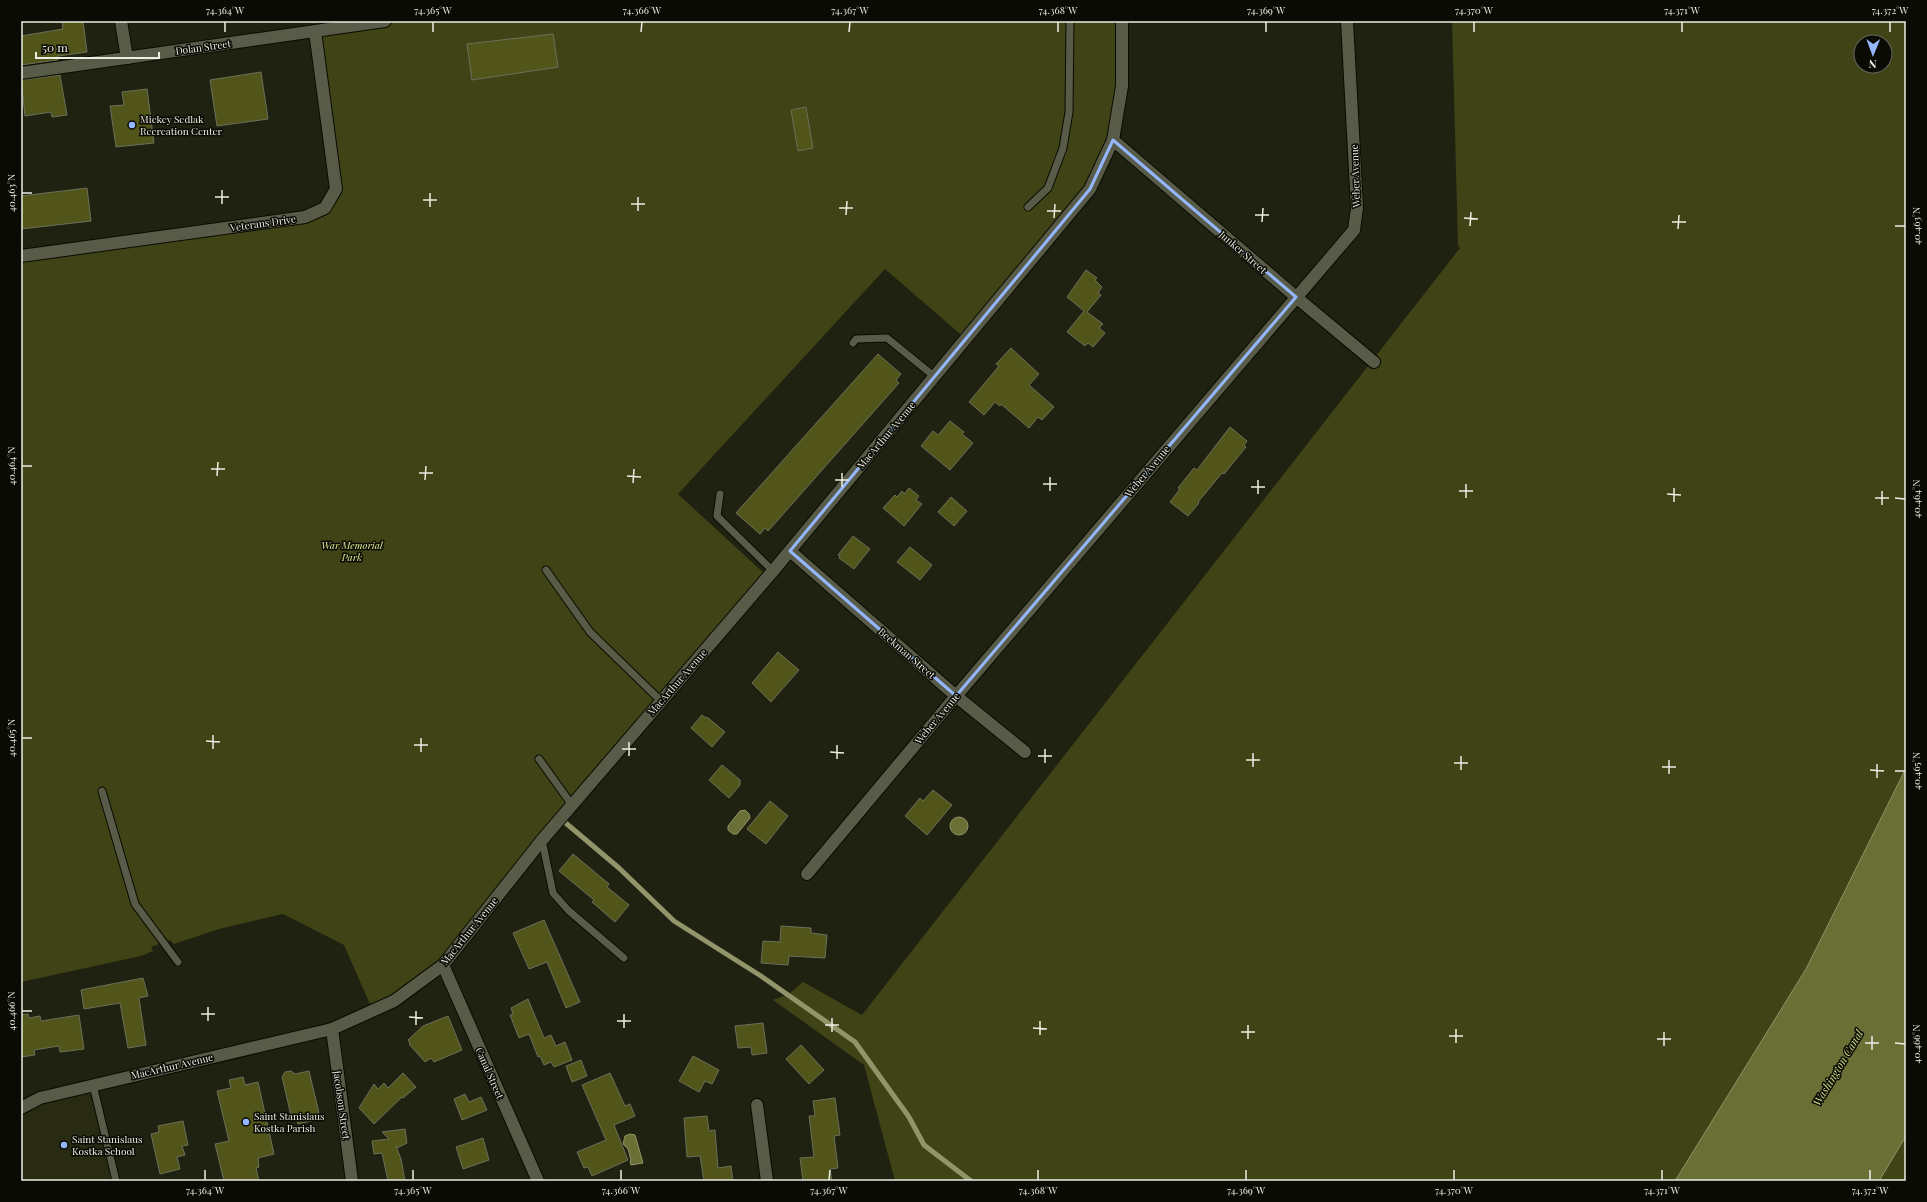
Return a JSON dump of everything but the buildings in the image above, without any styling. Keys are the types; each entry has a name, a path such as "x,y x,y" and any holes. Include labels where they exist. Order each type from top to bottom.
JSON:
{"street":[{"path":"121,21 127,58"},
{"name":"Dolan Street","path":"21,73 385,21"},
{"name":"MacArthur Avenue","path":"21,1108 40,1098 332,1029 394,1001 443,965 542,840 790,551 1090,189 1113,140 1122,86 1122,21"},
{"name":"Weber Avenue","path":"807,874 956,696 1354,230 1357,208 1347,21"},
{"name":"Veterans Drive","path":"21,256 305,217 325,208 336,190 315,31"},
{"name":"Junker Street","path":"1113,140 1374,362"},
{"name":"Beekman Street","path":"790,551 956,696 1025,752"},
{"name":"Canal Street","path":"443,965 538,1181"},
{"name":"Jacobson Street","path":"332,1029 352,1181"},
{"path":"758,1105 767,1181"}],"lane":[{"path":"1028,207 1048,188 1063,148 1069,112 1070,21"},
{"path":"853,343 856,339 887,338 935,377"},
{"path":"720,494 717,516 773,571"},
{"path":"546,570 590,632 661,701"},
{"path":"539,759 572,805"},
{"path":"102,791 135,904 178,962"},
{"path":"542,840 554,893 568,910 624,958"},
{"path":"93,1085 116,1181"}],"highlighted area":[{"path":"1113,140 1296,297 956,696 790,551 1090,189"}],"shaded area":[{"name":"Saint Stanislaus Kostka School","path":"93,1085 116,1181 21,1181 21,1108"}],"green space":[{"name":"War Memorial Park","path":"386,21 1122,21 1113,140 1090,189 966,339 885,269 678,494 768,577 443,965 373,1011 344,945 283,914 219,929 174,944 170,940 151,947 153,951 141,956 21,982 21,256 245,226 327,206 336,189 315,31"},
{"path":"1452,21 1906,21 1906,768 1806,969 1675,1181 895,1181 864,1065 773,1000 789,994 803,982 862,1015 1460,248 1458,246"},
{"path":"1906,1136 1906,1181 1879,1181"}],"water":[{"name":"Washington Canal","path":"1906,768 1906,1136 1879,1181 1675,1181 1806,969"},
{"path":"745,810 749,814 750,818 737,834 733,834 728,830 728,826 740,811"},
{"path":"959,817 965,820 968,826 965,832 959,835 953,832 950,826 953,820"},
{"path":"630,1134 635,1135 643,1163 631,1165 628,1149 623,1144 625,1136"}],"waterway":[{"path":"561,819 619,868 674,921 761,976 855,1042 909,1117 924,1145 971,1181"}],"place":[{"name":"Mickey Sedlak Recreation Center","path":"132,125"},
{"name":"Saint Stanislaus Kostka Parish","path":"246,1122"},
{"name":"Saint Stanislaus Kostka School","path":"64,1145"}]}
